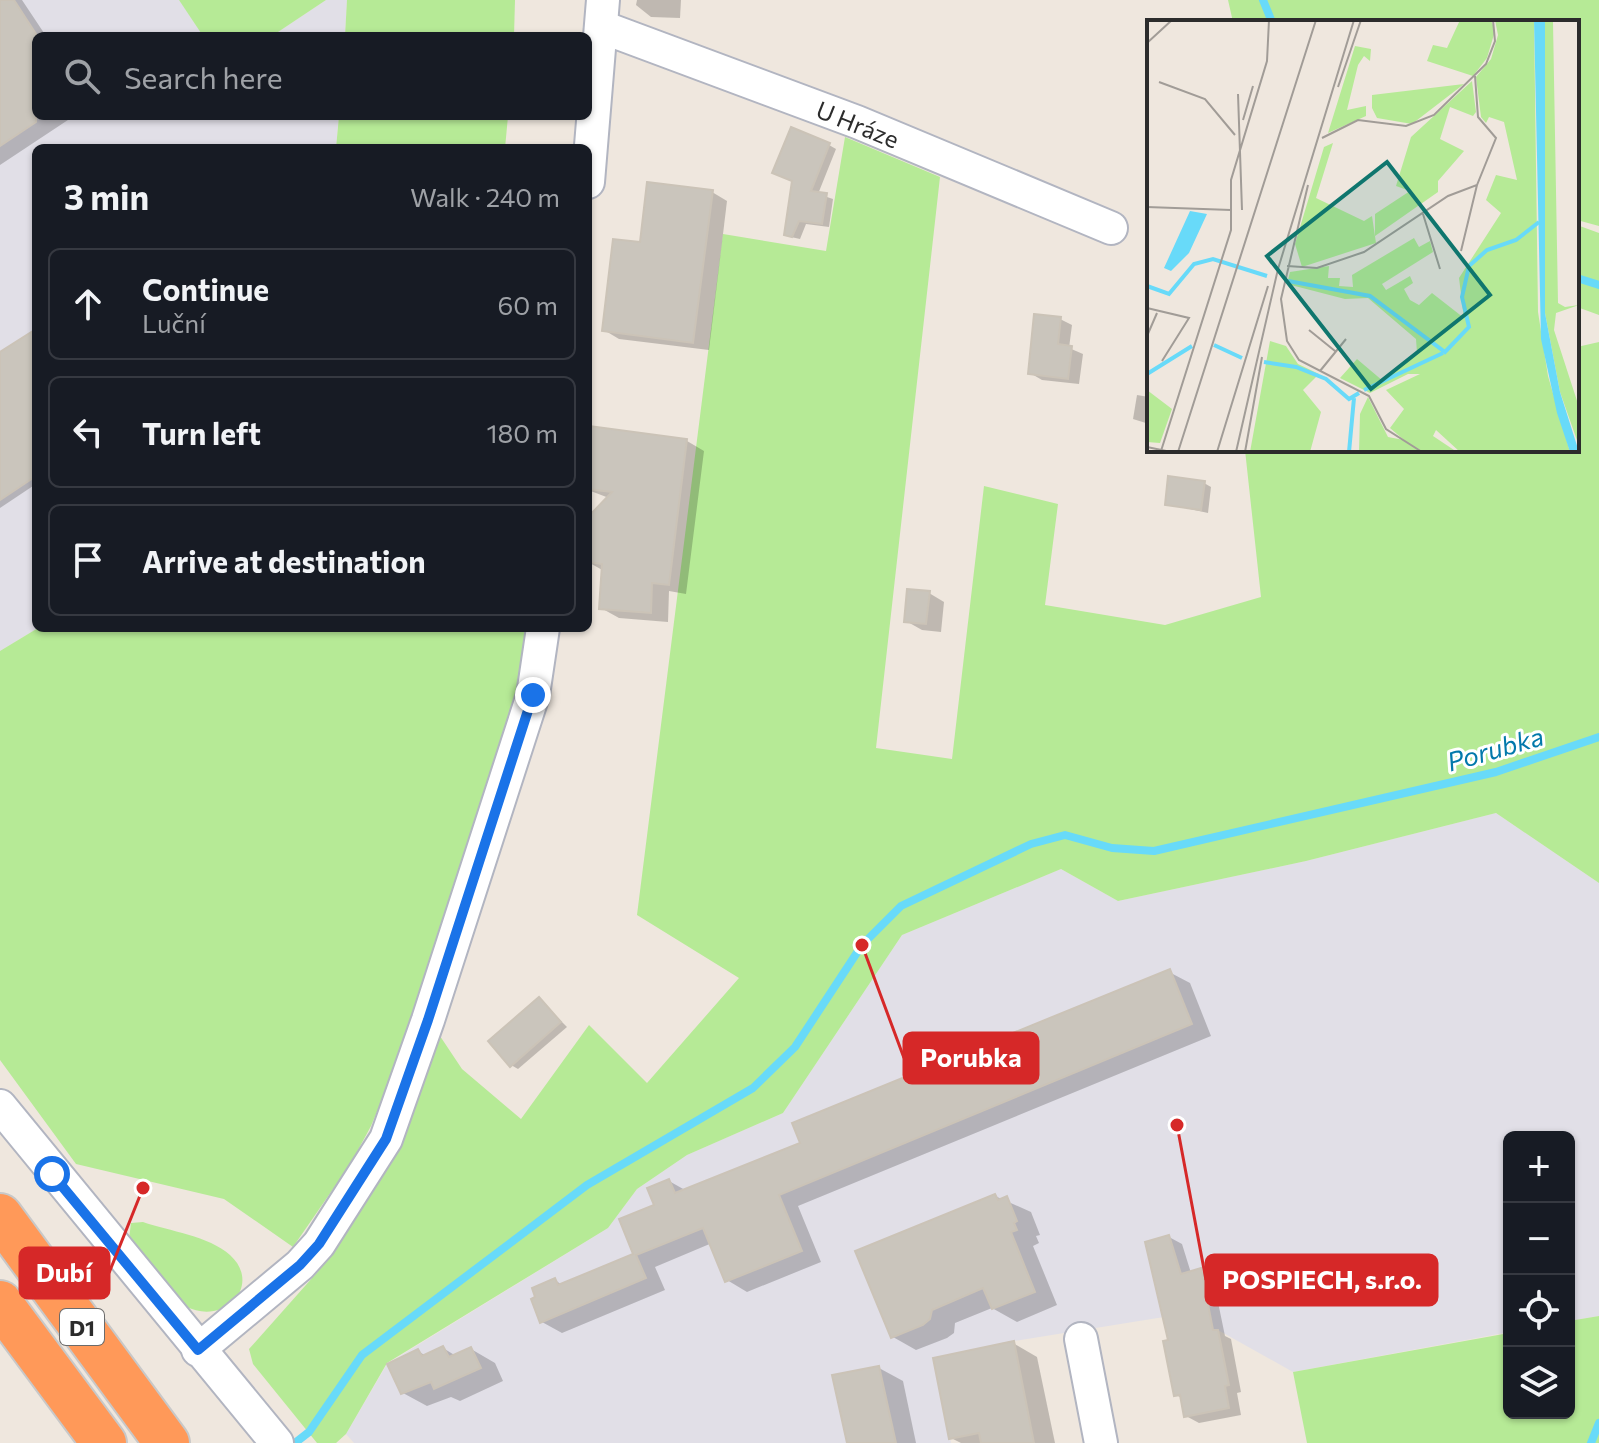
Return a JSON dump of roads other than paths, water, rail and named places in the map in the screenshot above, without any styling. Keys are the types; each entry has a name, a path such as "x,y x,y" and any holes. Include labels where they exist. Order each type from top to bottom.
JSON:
{"highway":[{"name":"D1","path":"0,1216 165,1441"},
{"name":"D1","path":"0,1303 104,1443"}],"street":[{"path":"591,144 602,14"},
{"name":"U Hráze","path":"602,14 1111,228"},
{"path":"198,1350 300,1265 319,1244 386,1139 428,1020 533,695 542,632"},
{"path":"0,1106 277,1443"},
{"path":"1081,1339 1101,1443"}],"waterway":[{"name":"Porubka","path":"1263,0 1271,20"},
{"name":"Porubka","path":"1579,279 1599,285"},
{"name":"Porubka","path":"295,1443 309,1432 362,1355 587,1185 753,1088 795,1047 862,945 901,906 1031,844 1065,835 1112,848 1154,851 1496,772 1599,737"},
{"path":"1591,1443 1599,1423"}],"place":[{"name":"Porubka","path":"862,945"},
{"name":"POSPIECH, s.r.o.","path":"1177,1125"},
{"name":"Dubí","path":"143,1188"}]}
